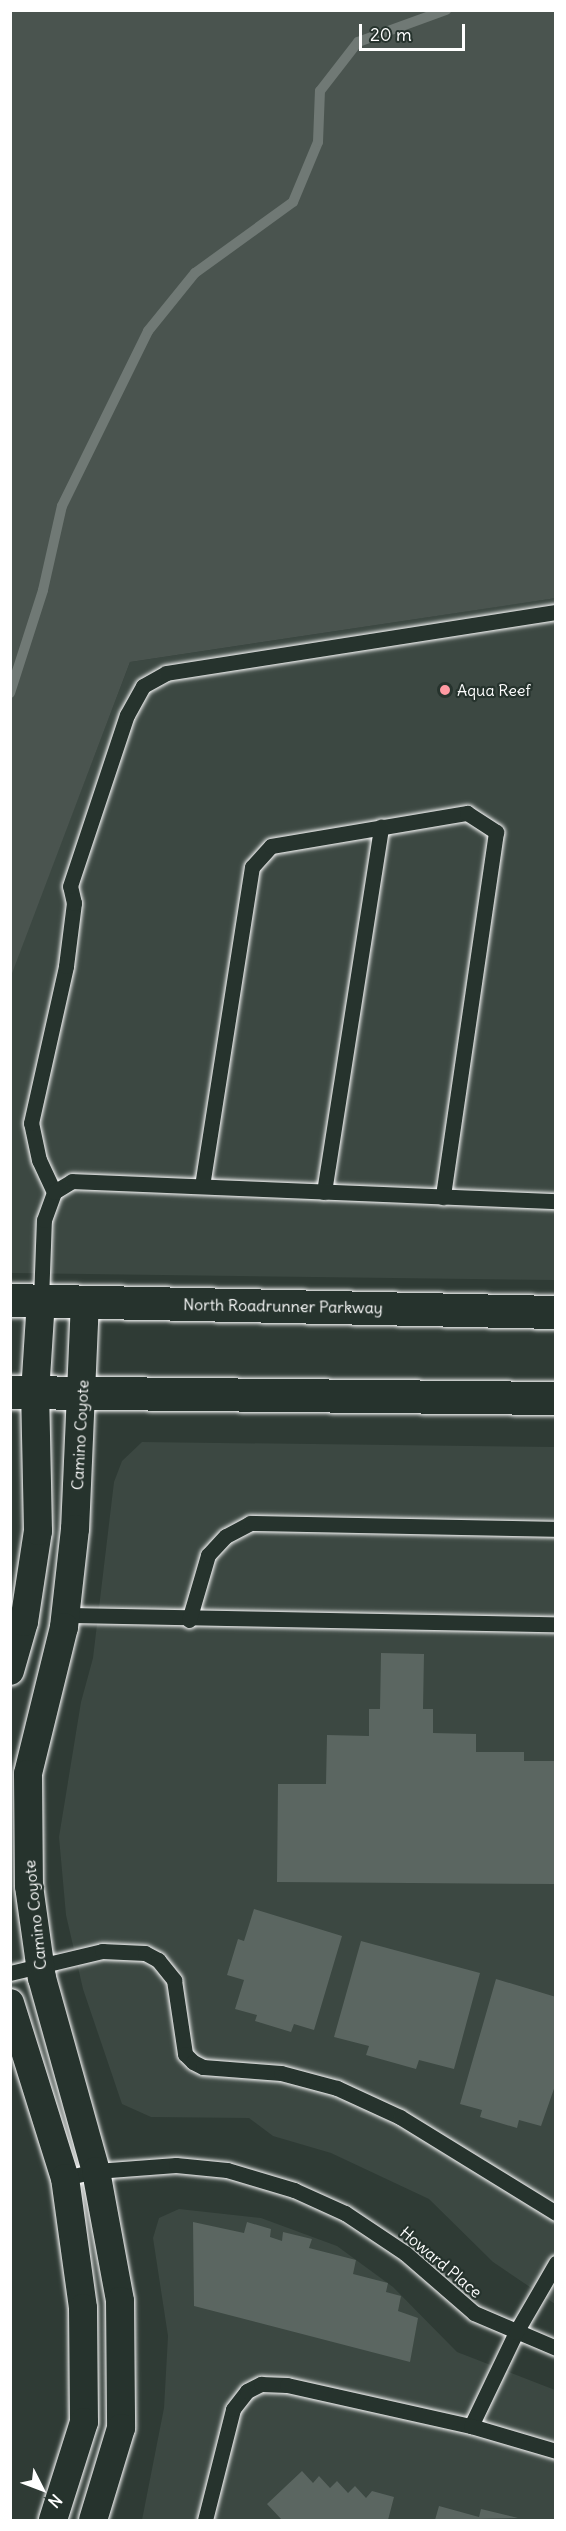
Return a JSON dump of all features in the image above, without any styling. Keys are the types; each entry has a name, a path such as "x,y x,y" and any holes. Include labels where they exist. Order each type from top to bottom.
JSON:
{"main road":[{"name":"North Roadrunner Parkway","path":"26,1300 555,1312"},
{"path":"23,1393 555,1398"}],"street":[{"path":"10,1671 24,1622 38,1531 23,1393 26,1300"},
{"name":"Camino Coyote","path":"85,1301 83,1394 65,1615 28,1774 29,1886 40,1965 96,2171 120,2301 121,2428 93,2520"},
{"path":"10,2003 65,2178 83,2308 84,2422 53,2520"}],"lane":[{"path":"54,1192 39,1160 31,1123 66,966 74,903 70,886 126,715 143,687 166,673 555,612"},
{"path":"202,1186 252,867 271,846 467,813 496,832 443,1197"},
{"path":"324,1191 381,826"},
{"path":"26,1300 44,1220 54,1192 72,1181 555,1201"},
{"path":"189,1620 208,1555 226,1536 250,1523 555,1529"},
{"path":"65,1615 189,1620 555,1624"},
{"path":"10,1973 102,1951 145,1953 158,1960 174,1980 185,2054 193,2062 203,2067 281,2073 337,2088 400,2117 555,2213"},
{"name":"Howard Place","path":"65,2178 96,2171 176,2165 226,2170 294,2190 345,2213 405,2253 474,2313 555,2348"},
{"path":"471,2426 516,2332 555,2263"},
{"path":"206,2520 233,2409 247,2391 261,2384 287,2385 471,2426 555,2451"}],"shaded area":[{"path":"11,10 555,11 556,598 130,662 11,976"},
{"path":"555,598 555,1280 11,1273 10,976 130,662"},
{"path":"142,1442 555,1447 555,2304 493,2262 429,2199 331,2153 273,2136 249,2118 151,2117 122,2104 83,1989 66,1915 59,1837 81,1702 93,1658 114,1482 122,1461"},
{"path":"179,2209 261,2218 337,2246 393,2287 457,2352 555,2390 555,2520 142,2520 164,2408 168,2336 153,2238 159,2218"}],"building":[{"path":"381,1653 424,1654 423,1709 433,1709 433,1733 476,1734 476,1752 524,1752 524,1761 556,1761 556,1884 277,1882 278,1784 326,1784 327,1735 369,1736 369,1709 380,1709"},
{"path":"254,1909 342,1936 314,2030 294,2024 291,2032 255,2021 257,2015 235,2009 244,1980 227,1975 238,1939 244,1941"},
{"path":"361,1941 480,1973 454,2069 419,2060 416,2069 366,2055 369,2046 334,2037"},
{"path":"496,1979 556,1997 556,2083 541,2126 519,2120 517,2128 480,2117 482,2110 460,2104"},
{"path":"193,2222 244,2233 247,2222 271,2229 270,2237 282,2241 283,2232 312,2239 309,2248 356,2260 353,2274 388,2283 386,2292 401,2296 398,2311 418,2318 410,2362 194,2306"},
{"path":"302,2471 313,2483 319,2476 330,2488 337,2481 348,2493 355,2486 366,2498 372,2491 394,2497 388,2520 282,2520 267,2504"},
{"path":"439,2506 479,2517 481,2509 518,2518 435,2520"}],"waterway":[{"path":"10,693 43,590 62,506 148,331 195,273 293,202 318,142 320,91 358,42 446,10"}],"place":[{"name":"Aqua Reef","path":"445,690"}]}
